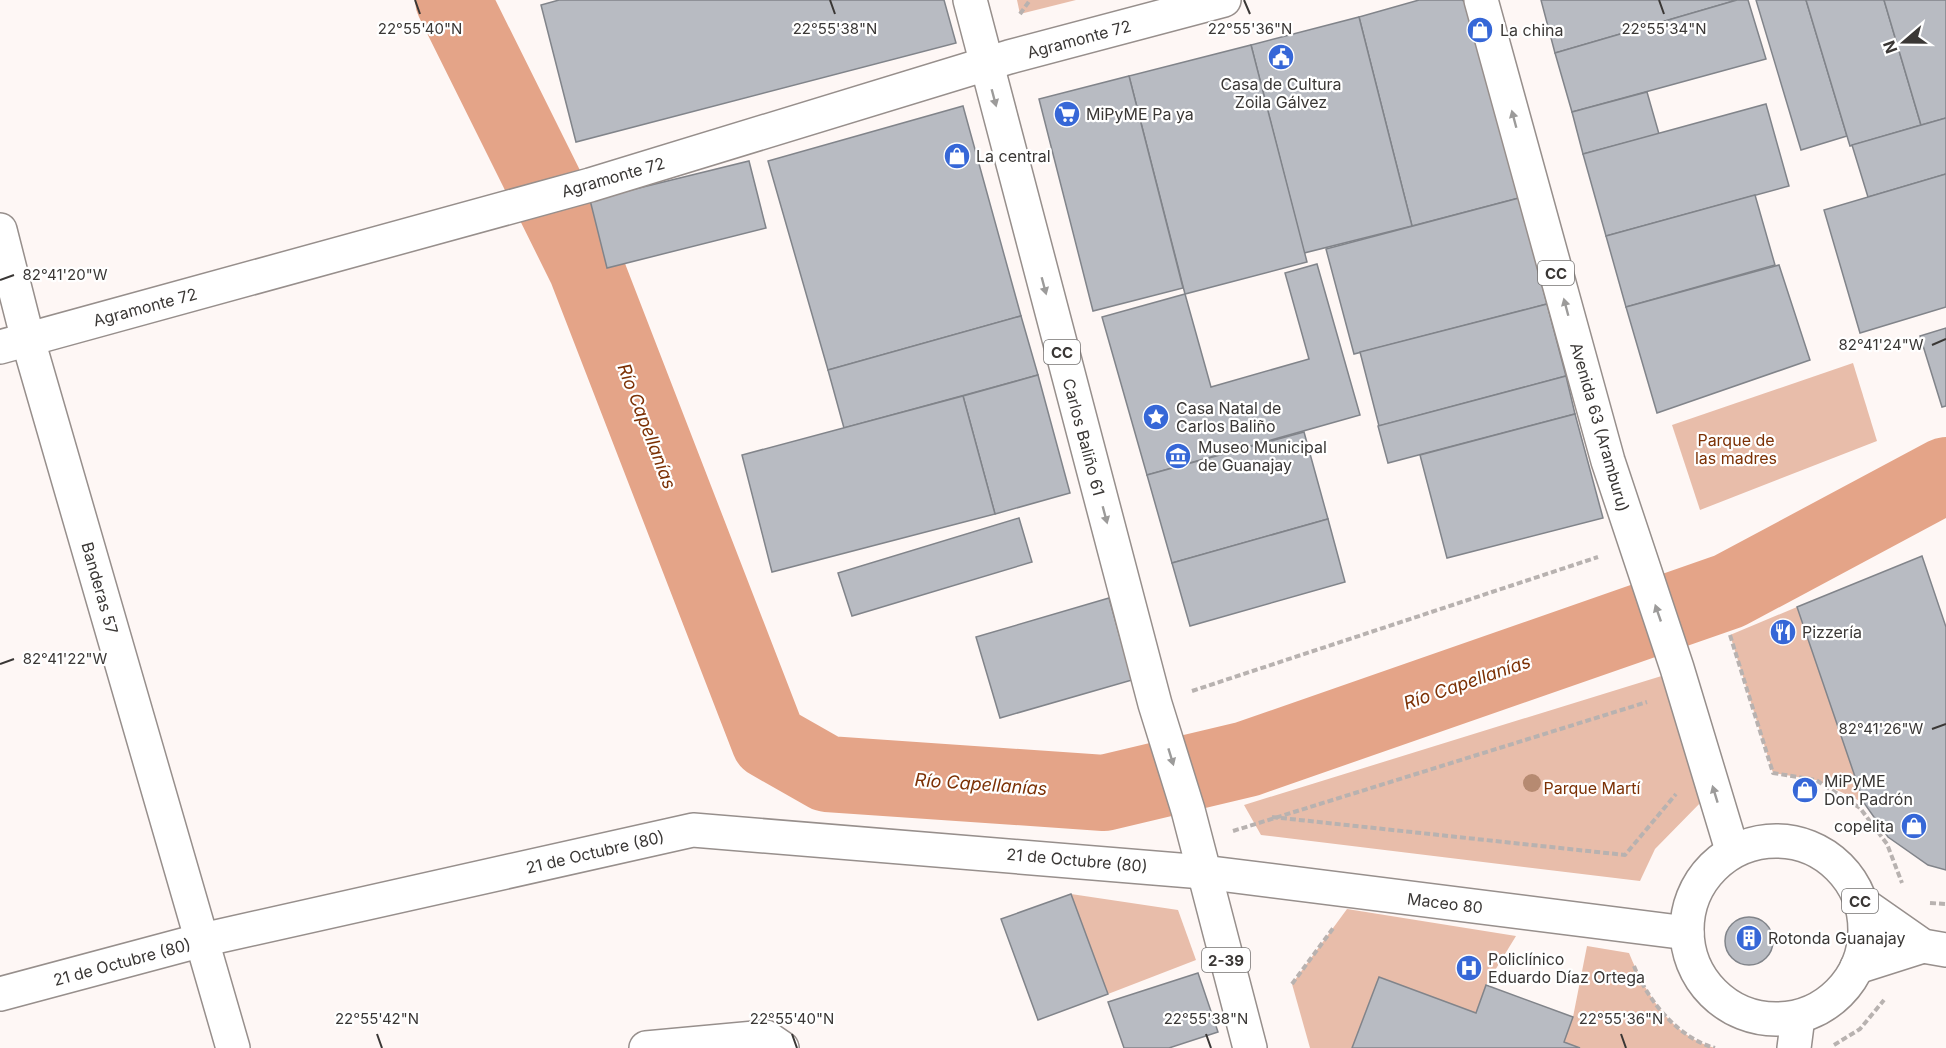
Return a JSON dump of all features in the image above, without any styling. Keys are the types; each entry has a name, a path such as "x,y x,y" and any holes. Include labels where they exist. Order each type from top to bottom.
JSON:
{"street":[{"name":"Carlos Baliño 61","path":"970,0 997,61 1155,704 1188,810 1199,858"},
{"name":"Agramonte 72","path":"14,344 590,185 997,61 1224,0"},
{"name":"Avenida 63 (Aramburu)","path":"1481,0 1608,461 1677,668 1732,850"},
{"name":"Banderas 57","path":"0,230 14,344 202,940 233,1048"},
{"name":"21 de Octubre (80)","path":"0,994 202,940 693,830 1199,858"},
{"name":"CC","path":"1779,840 1806,845 1830,858 1848,878 1860,902 1865,924 1864,946 1857,967 1843,989 1796,1032 1772,1019 1746,1014 1723,1001 1704,983 1692,959 1687,933 1691,903 1704,877 1732,850 1779,840"},
{"name":"Maceo 80","path":"1199,858 1687,933"},
{"name":"2-39","path":"1199,858 1250,1048"},
{"name":"CC","path":"1860,902 1935,948"},
{"name":"CC","path":"1857,967 1935,948"},
{"path":"646,1048 766,1037 782,1048"}],"path":[{"path":"1020,14 1030,0"},
{"path":"1155,704 1635,545"},
{"path":"1730,635 1773,773 1816,780 1860,808 1887,844 1905,891"},
{"path":"1199,858 1272,817 1656,699"},
{"path":"1272,817 1625,855 1680,789"},
{"path":"1927,902 1946,904"},
{"path":"1292,984 1340,918"},
{"path":"1633,963 1641,983 1677,1029 1704,1045 1715,1048"},
{"path":"1829,1048 1860,1029 1879,1008 1890,990"}],"green space":[{"path":"1017,0 1076,0 1020,14"},
{"name":"Parque de las madres","path":"1853,363 1877,441 1700,510 1672,425"},
{"path":"1797,607 1864,803 1816,780 1773,773 1730,635"},
{"name":"Parque Martí","path":"1668,674 1705,798 1655,849 1640,881 1261,835 1244,805"},
{"path":"1071,894 1178,910 1196,960 1108,994"},
{"path":"1347,909 1516,936 1486,985 1476,1013 1379,977 1352,1048 1310,1048 1292,984"},
{"path":"1587,946 1629,953 1643,983 1662,1011 1685,1034 1715,1048 1580,1048 1564,1042 1573,1017"}],"building":[{"path":"559,0 944,0 956,43 576,142 541,5"},
{"path":"1419,0 1462,0 1473,8 1519,198 1412,226 1359,17"},
{"path":"1541,0 1737,0 1555,53"},
{"path":"1737,0 1748,0 1766,59 1572,112 1555,53"},
{"path":"1756,0 1806,0 1847,136 1801,150"},
{"path":"1806,0 1884,0 1921,125 1850,146"},
{"path":"1884,0 1946,0 1946,118 1921,125"},
{"path":"1359,17 1412,226 1304,253 1251,45"},
{"path":"1251,45 1307,262 1185,294 1129,76"},
{"path":"1129,76 1183,288 1093,311 1039,99"},
{"path":"1647,92 1659,134 1583,154 1572,112"},
{"path":"1766,104 1789,186 1606,236 1583,154"},
{"path":"963,106 1021,316 828,370 768,161"},
{"path":"1946,118 1946,174 1868,197 1852,145"},
{"path":"749,161 766,228 607,268 590,200"},
{"path":"1946,174 1946,307 1860,333 1824,210"},
{"path":"1755,195 1775,265 1626,307 1606,236"},
{"path":"1519,198 1547,304 1354,354 1326,249"},
{"path":"1317,264 1360,415 1147,475 1102,317 1185,294 1211,387 1309,359 1285,273"},
{"path":"1779,265 1810,360 1657,413 1626,307"},
{"path":"1547,304 1566,376 1379,426 1360,352"},
{"path":"1021,316 1038,375 844,428 828,370"},
{"path":"1946,328 1946,406 1942,407 1920,336"},
{"path":"1038,375 1070,493 995,514 963,396"},
{"path":"1566,376 1575,414 1388,463 1378,426"},
{"path":"963,396 995,514 772,572 742,455"},
{"path":"1575,414 1603,518 1447,558 1420,455"},
{"path":"1304,432 1328,519 1172,563 1147,475"},
{"path":"1019,518 1032,562 852,616 838,573"},
{"path":"1328,519 1345,582 1190,626 1172,563"},
{"path":"1922,556 1946,627 1946,870 1928,865 1888,837 1864,803 1797,607"},
{"path":"1109,598 1132,680 1000,718 976,637"},
{"path":"1071,894 1108,994 1038,1020 1001,919"},
{"name":"Rotonda Guanajay","path":"1749,917 1766,924 1773,941 1766,958 1749,965 1732,958 1725,941 1732,924"},
{"path":"1198,973 1218,1032 1169,1048 1124,1048 1108,1002"},
{"path":"1379,977 1476,1013 1486,985 1573,1017 1564,1042 1580,1048 1352,1048"}],"waterway":[{"name":"Río Capellanías","path":"453,0 586,268 769,741 827,774 1104,793 1247,759 1729,591 1946,475"}],"place":[{"name":"La china","path":"1480,30"},
{"name":"Casa de Cultura Zoila Gálvez","path":"1281,57"},
{"name":"MiPyME Pa ya","path":"1067,114"},
{"name":"La central","path":"957,156"},
{"name":"Casa Natal de Carlos Baliño","path":"1156,417"},
{"name":"Museo Municipal de Guanajay","path":"1178,456"},
{"name":"Pizzería","path":"1783,632"},
{"name":"MiPyME Don Padrón","path":"1805,790"},
{"name":"copelita","path":"1914,826"},
{"name":"Rotonda Guanajay","path":"1749,938"},
{"name":"Policlínico Eduardo Díaz Ortega","path":"1469,968"}]}
